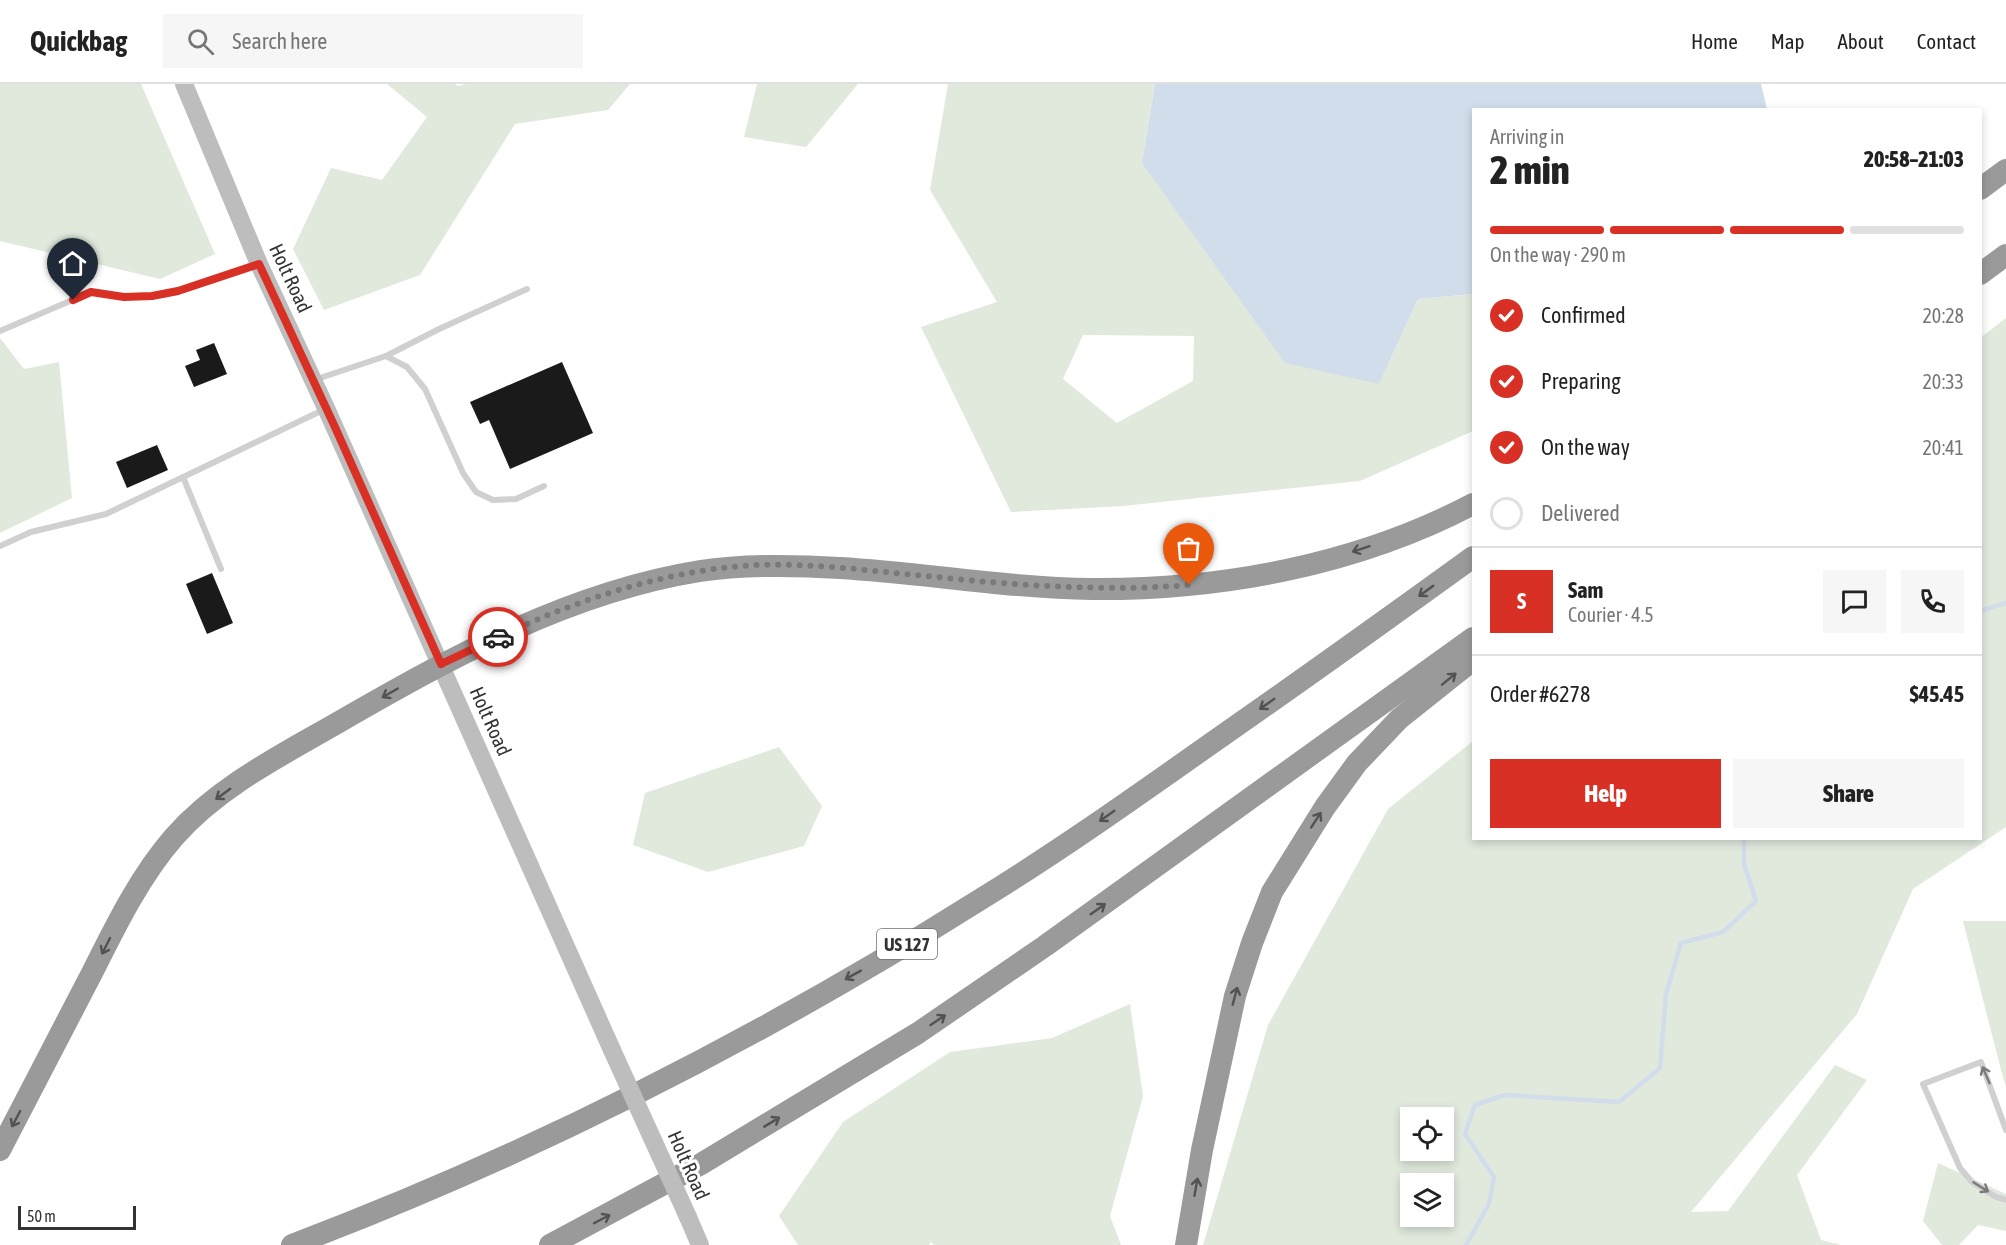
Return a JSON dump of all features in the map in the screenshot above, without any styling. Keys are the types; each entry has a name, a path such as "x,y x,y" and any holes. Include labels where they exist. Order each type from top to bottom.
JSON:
{"highway":[{"path":"1982,188 2006,170"},
{"path":"1982,273 2006,255"},
{"path":"0,1150 118,922 147,874 174,837 208,805 252,772 441,664 518,627 604,595 655,580 704,571 760,565 840,568 1005,584 1089,589 1208,584 1269,573 1339,556 1408,534 1472,504"},
{"name":"US 127","path":"292,1245 423,1191 556,1132 753,1031 882,959 1086,831 1472,558"},
{"path":"550,1245 701,1164 918,1033 1064,933 1472,639"},
{"path":"1186,1245 1202,1150 1235,996 1272,892 1319,815 1357,763 1399,719 1472,661"}],"street":[{"name":"Holt Road","path":"184,84 259,264 314,381 700,1245"}],"lane":[{"path":"0,331 91,292 124,297 161,294 188,288 259,264"},
{"path":"314,381 386,356 527,289"},
{"path":"386,356 407,367 425,389 462,473 476,492 493,500 516,499 544,486"},
{"path":"0,546 31,532 106,514 326,408"},
{"path":"183,477 221,568"},
{"path":"2006,1130 1981,1062 1923,1084 1960,1168 1972,1182 1996,1197 2006,1200"}],"shaded area":[{"path":"0,84 141,84 215,254 160,279 0,241"},
{"path":"387,84 455,84 458,86 466,84 630,84 608,110 515,124 420,275 324,310 293,249 331,168 382,180 427,117"},
{"path":"757,84 858,84 806,147 744,137"},
{"path":"948,84 1155,84 1142,163 1379,384 1418,299 1472,294 1472,431 1360,481 1123,506 1011,512 921,327 997,302 930,190","holes":["1083,335 1194,336 1193,381 1117,423 1063,379"]},
{"path":"2006,318 2006,827 1913,889 1857,1014 1691,1212 1728,1211 1835,1065 1867,1080 1797,1175 1821,1240 1841,1245 1203,1245 1268,1025 1388,809 1472,742 1472,840 1982,840 1982,336"},
{"path":"0,338 24,369 59,362 72,498 0,533"},
{"path":"779,747 822,806 804,846 708,872 633,845 645,793"},
{"path":"1963,921 2006,921 2006,1087 2001,1070"},
{"path":"1130,1004 1143,1096 1110,1216 1121,1245 934,1245 931,1242 929,1245 798,1245 779,1216 843,1122 950,1052 1052,1038"},
{"path":"1938,1163 2006,1194 2006,1231 1978,1225 1959,1245 1942,1245 1923,1221"}],"water":[{"path":"1155,84 1761,84 1767,108 1472,108 1472,294 1418,299 1379,384 1285,363 1142,163"}],"building":[{"path":"214,343 227,374 194,387 185,366 200,360 196,350"},
{"path":"562,362 593,433 510,469 489,420 480,424 470,402"},
{"path":"157,445 168,470 127,488 116,462"},
{"path":"212,573 233,623 207,634 186,584"}],"waterway":[{"path":"1982,610 2006,603"},
{"path":"1466,1245 1489,1204 1494,1177 1465,1134 1475,1105 1505,1095 1619,1102 1660,1068 1666,994 1681,943 1723,932 1756,901 1744,864 1744,840"}],"way so far":[{"path":"498,637 518,627 604,595 655,580 704,571 760,565 840,568 1005,584 1089,589 1189,585"}],"route":[{"path":"73,300 91,292 124,297 152,296 178,291 259,264 441,664 498,637"}]}
